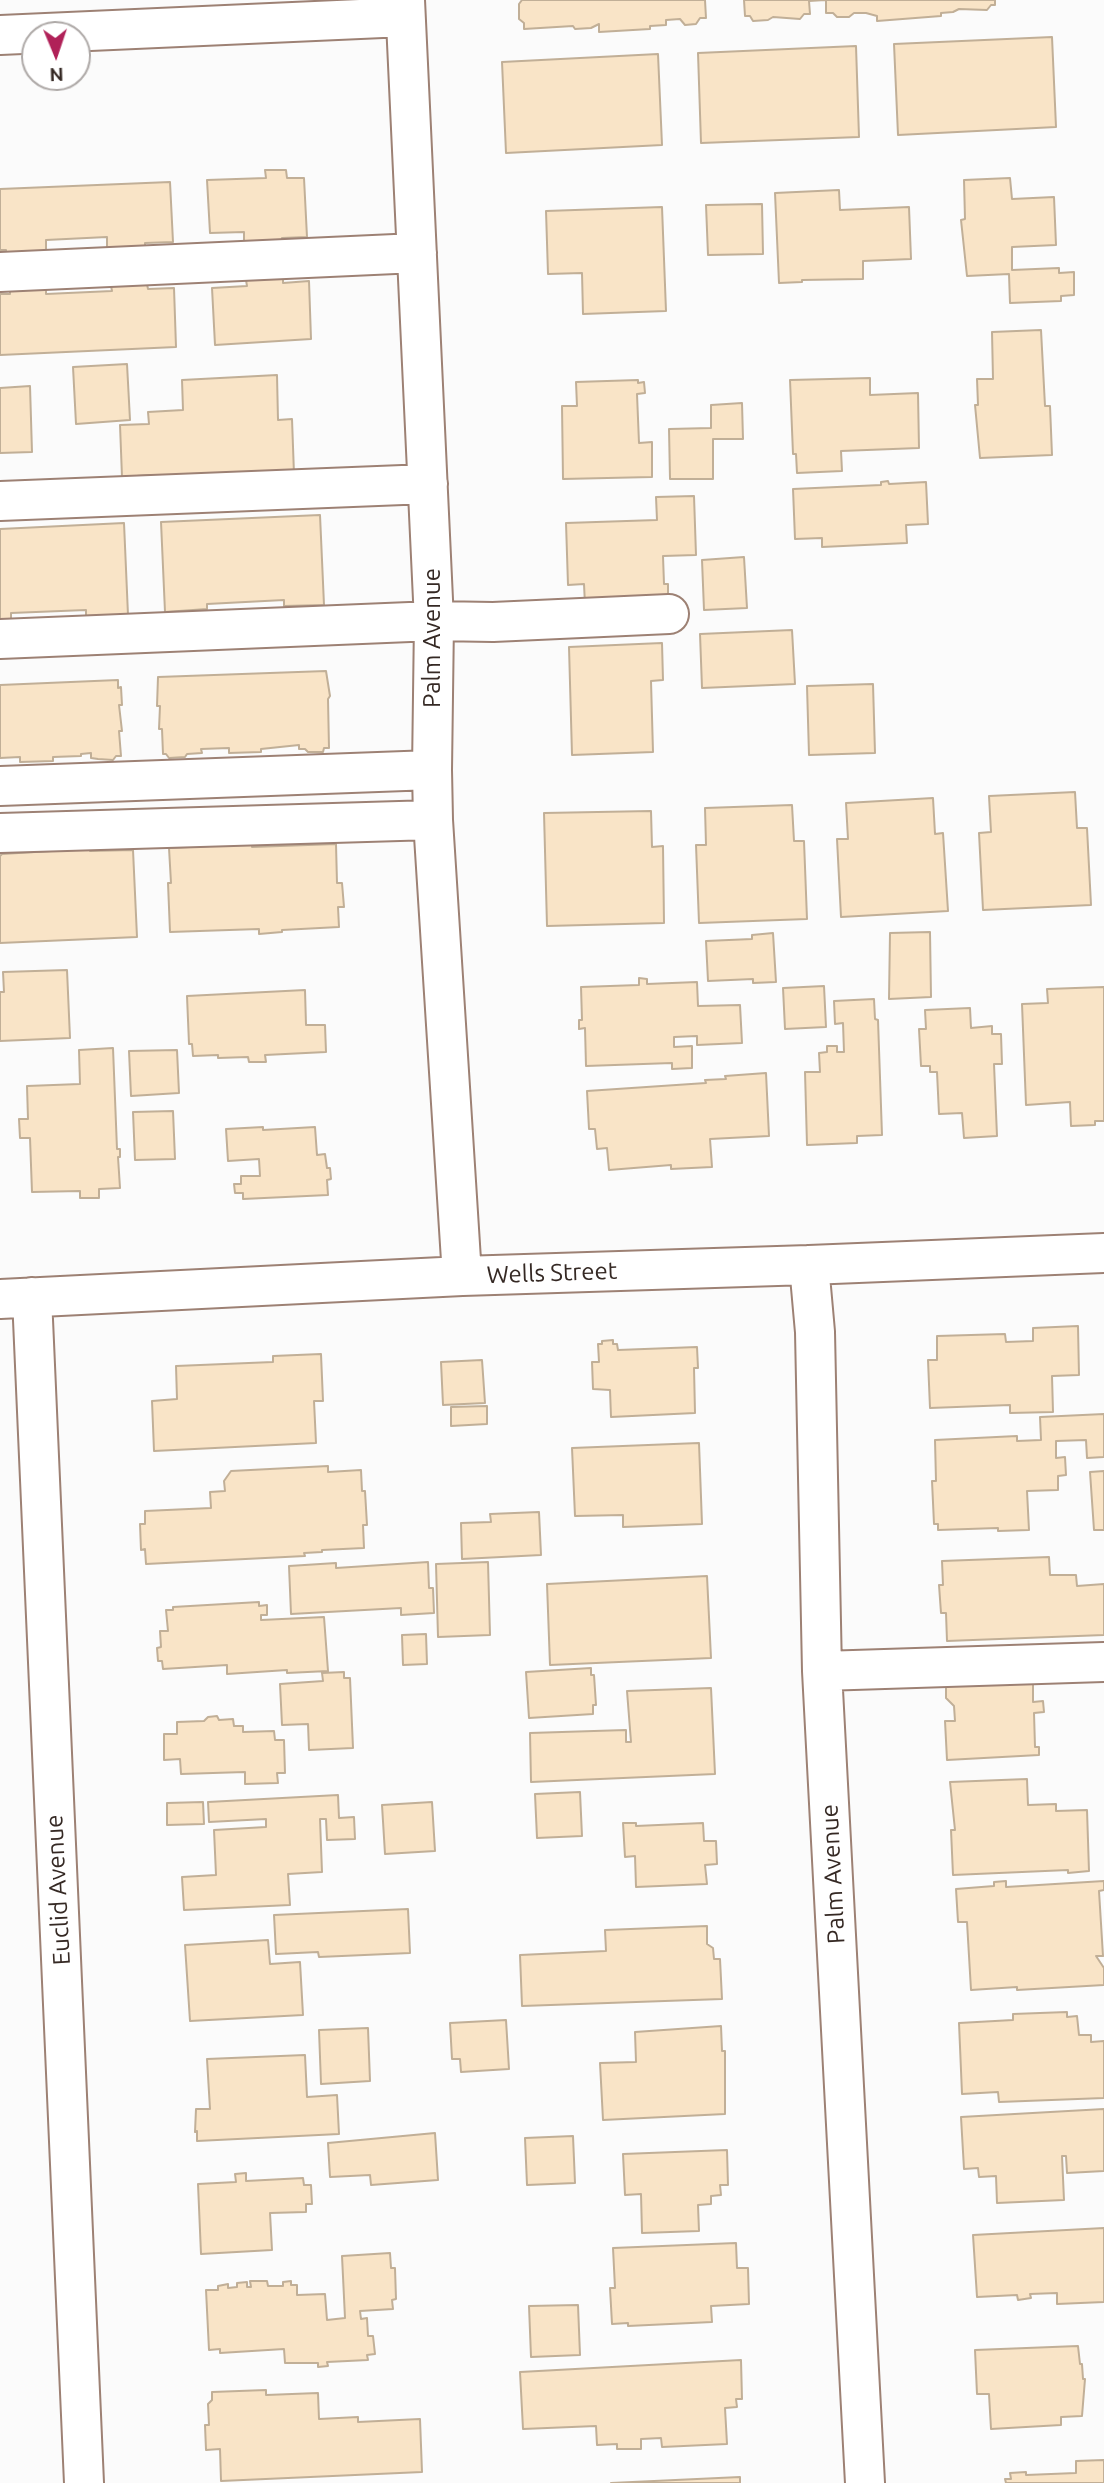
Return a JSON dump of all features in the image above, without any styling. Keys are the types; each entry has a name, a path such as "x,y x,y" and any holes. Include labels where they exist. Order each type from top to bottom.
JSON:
{"street":[{"path":"0,35 405,8"},
{"name":"Palm Avenue","path":"405,8 434,621 433,820 462,1276"},
{"path":"0,272 417,253"},
{"path":"0,501 428,484"},
{"path":"0,639 669,614"},
{"path":"0,786 432,770"},
{"path":"0,833 433,820"},
{"name":"Wells Street","path":"16,1298 462,1276 1104,1253"},
{"name":"Palm Avenue","path":"808,1265 815,1332 822,1671 864,2483"},
{"name":"Euclid Avenue","path":"16,1298 84,2483"},
{"path":"822,1671 1104,1662"}],"building":[{"path":"522,0 705,0 706,18 700,18 696,24 685,25 680,19 666,20 666,25 650,26 650,29 599,32 599,24 591,28 575,29 573,26 524,29 524,23 519,19 519,4"},
{"path":"744,0 825,0 809,1 810,14 804,14 800,19 773,17 753,21 750,16 745,16"},
{"path":"826,0 995,0 995,5 991,5 987,10 959,9 941,13 941,16 877,21 877,16 866,13 837,17 833,13 826,13"},
{"path":"1052,37 1056,127 898,135 894,44"},
{"path":"856,46 859,137 701,143 698,53"},
{"path":"658,54 662,145 506,153 502,62"},
{"path":"265,170 286,170 287,178 304,178 307,237 244,242 244,232 210,233 207,180 266,178"},
{"path":"1010,178 1012,199 1054,197 1056,245 1012,247 1012,270 1059,268 1059,273 1074,272 1074,295 1061,296 1061,301 1010,303 1009,274 967,276 961,220 965,219 964,180"},
{"path":"170,182 173,242 107,249 107,237 46,240 46,252 6,254 6,250 0,250 0,189"},
{"path":"839,190 840,210 909,207 911,259 863,261 863,279 779,283 775,193"},
{"path":"762,204 763,254 708,255 706,205"},
{"path":"662,207 666,311 583,314 582,273 548,274 546,211"},
{"path":"283,278 283,283 309,281 311,339 215,345 212,288 247,286 246,280"},
{"path":"147,284 148,289 174,288 176,347 0,355 0,294 10,294 10,290 46,289 46,294 112,291 111,286"},
{"path":"1041,330 1045,406 1050,406 1052,455 980,458 975,405 978,405 977,379 993,379 992,332"},
{"path":"127,364 130,420 76,424 73,367"},
{"path":"277,375 278,420 292,419 294,474 151,480 151,475 122,477 120,425 149,424 148,412 183,410 182,380"},
{"path":"870,378 870,395 918,393 919,448 841,451 842,471 797,473 796,454 793,454 790,380"},
{"path":"638,380 638,383 644,382 645,393 637,394 639,443 652,442 652,477 563,479 562,406 577,406 576,382"},
{"path":"30,386 32,452 0,453 0,388"},
{"path":"742,403 743,439 713,439 713,479 670,479 669,429 711,428 711,405"},
{"path":"888,481 889,484 926,482 928,524 906,525 907,543 822,547 822,538 795,539 793,489 881,485 881,482"},
{"path":"694,496 696,555 663,556 664,584 668,584 668,598 585,605 584,584 568,585 566,523 657,520 656,497"},
{"path":"320,515 324,605 284,606 284,600 207,604 207,609 165,612 161,522"},
{"path":"124,523 128,615 86,616 86,610 11,613 11,619 0,619 0,529"},
{"path":"744,557 747,608 704,610 702,560"},
{"path":"792,630 795,684 702,688 700,634"},
{"path":"662,643 663,680 651,681 653,752 572,755 569,647"},
{"path":"326,671 330,696 329,748 324,748 323,752 308,752 299,749 299,745 261,749 261,752 229,753 229,748 201,749 202,753 187,754 185,757 169,758 163,754 162,729 159,729 160,706 157,706 158,677"},
{"path":"118,680 122,705 119,705 121,756 116,756 113,760 98,759 91,758 91,753 53,757 53,761 20,762 20,757 0,758 0,685"},
{"path":"873,684 875,753 809,755 807,686"},
{"path":"1075,792 1077,828 1087,828 1091,905 983,910 979,833 991,832 989,796"},
{"path":"933,798 935,834 943,833 948,911 841,917 837,839 848,839 846,803"},
{"path":"792,805 794,841 804,841 807,919 699,923 696,845 706,845 705,808"},
{"path":"651,811 652,847 663,846 664,923 547,926 544,813"},
{"path":"209,840 252,844 252,847 336,844 337,883 342,883 344,907 338,907 339,927 259,934 259,929 170,932 169,848 209,846"},
{"path":"90,845 90,851 133,850 137,937 0,943 0,856 68,850 68,846"},
{"path":"930,932 931,997 889,999 890,933"},
{"path":"773,933 776,982 753,983 753,979 708,981 706,941 752,939 752,935"},
{"path":"67,970 70,1038 0,1041 0,992 4,992 3,972"},
{"path":"639,978 647,979 647,984 697,982 698,1006 740,1005 742,1043 697,1045 697,1036 674,1037 674,1047 692,1046 692,1068 672,1069 672,1063 586,1066 585,1028 579,1029 579,1020 582,1020 581,987 639,985"},
{"path":"824,986 826,1027 785,1029 783,988"},
{"path":"1104,987 1104,1121 1095,1121 1095,1125 1071,1126 1070,1102 1026,1105 1022,1004 1048,1003 1047,989"},
{"path":"305,990 306,1025 325,1025 326,1052 265,1055 266,1062 249,1062 248,1057 193,1056 192,1044 189,1044 187,996"},
{"path":"874,999 875,1019 878,1020 882,1135 857,1136 857,1143 807,1145 805,1072 820,1072 819,1053 827,1052 827,1046 837,1046 837,1052 844,1052 843,1023 835,1024 834,1001"},
{"path":"970,1008 971,1028 992,1026 992,1034 1001,1034 1002,1064 994,1064 997,1136 964,1138 962,1113 939,1114 937,1072 930,1072 930,1066 921,1066 919,1029 926,1029 925,1010"},
{"path":"113,1048 120,1188 99,1189 99,1198 80,1198 80,1191 32,1192 30,1138 20,1138 19,1119 28,1119 27,1086 80,1084 79,1050"},
{"path":"177,1050 179,1093 131,1096 129,1051"},
{"path":"766,1073 769,1136 710,1139 712,1167 671,1169 671,1165 609,1170 607,1148 597,1149 595,1129 589,1129 587,1091 706,1083 705,1080 726,1079 725,1076"},
{"path":"173,1111 175,1159 135,1160 133,1112"},
{"path":"263,1127 263,1130 315,1127 317,1155 325,1154 327,1168 330,1168 331,1179 327,1180 328,1195 243,1199 243,1193 235,1193 234,1184 241,1184 241,1176 260,1176 259,1159 228,1161 226,1129"},
{"path":"1078,1326 1079,1375 1052,1376 1053,1412 1010,1413 1010,1405 930,1408 928,1360 937,1360 937,1336 1005,1334 1006,1342 1033,1341 1033,1328"},
{"path":"613,1340 618,1350 697,1347 698,1368 694,1368 695,1413 611,1417 610,1390 593,1389 592,1362 599,1362 598,1344"},
{"path":"321,1354 323,1401 314,1401 316,1443 154,1451 152,1401 177,1399 176,1366 273,1362 273,1356"},
{"path":"482,1360 485,1403 443,1405 441,1362"},
{"path":"487,1406 487,1424 451,1426 451,1407"},
{"path":"1104,1414 1104,1457 1087,1458 1086,1440 1056,1441 1056,1458 1065,1457 1066,1475 1058,1476 1058,1490 1027,1491 1029,1530 938,1530 938,1524 934,1524 932,1481 936,1481 935,1440 1017,1436 1017,1441 1041,1440 1040,1417"},
{"path":"699,1443 702,1524 623,1527 623,1515 575,1516 572,1448"},
{"path":"328,1466 328,1472 361,1470 367,1525 363,1525 364,1548 322,1550 304,1553 305,1556 146,1564 145,1549 141,1550 140,1524 145,1524 145,1511 211,1508 210,1492 225,1491 224,1481 231,1471"},
{"path":"1104,1471 1104,1530 1094,1530 1090,1472"},
{"path":"539,1512 541,1555 462,1559 461,1523 491,1522 490,1514"},
{"path":"1049,1557 1050,1575 1076,1575 1077,1586 1104,1584 1104,1635 947,1641 946,1613 941,1613 939,1585 943,1585 942,1561"},
{"path":"428,1562 434,1613 401,1615 401,1608 291,1614 289,1566 336,1563 336,1568"},
{"path":"488,1562 490,1635 438,1637 436,1564"},
{"path":"707,1576 711,1658 550,1665 547,1584"},
{"path":"259,1602 259,1606 267,1605 267,1615 261,1615 261,1620 324,1617 328,1671 287,1673 287,1670 227,1674 227,1665 163,1669 162,1661 158,1661 157,1648 161,1647 160,1631 168,1631 166,1610 173,1610 173,1607"},
{"path":"426,1634 427,1664 403,1665 402,1635"},
{"path":"591,1668 596,1705 593,1705 593,1714 529,1718 526,1672"},
{"path":"344,1672 344,1678 350,1678 353,1748 309,1750 308,1724 282,1725 280,1684 323,1681 322,1673"},
{"path":"1033,1674 1033,1702 1043,1701 1044,1712 1034,1713 1035,1747 1039,1747 1039,1755 947,1760 945,1721 955,1721 954,1706 946,1698 946,1687 952,1677"},
{"path":"711,1688 715,1774 531,1782 530,1733 626,1730 626,1742 631,1742 627,1691"},
{"path":"217,1716 219,1720 233,1719 234,1726 243,1726 243,1732 274,1731 275,1740 284,1740 285,1773 277,1773 278,1783 245,1784 245,1772 181,1774 180,1759 164,1760 164,1734 177,1734 177,1722 204,1721 208,1717"},
{"path":"1027,1779 1028,1805 1056,1804 1056,1811 1087,1810 1089,1871 953,1875 951,1830 955,1830 950,1782"},
{"path":"580,1792 582,1836 537,1838 535,1794"},
{"path":"338,1795 339,1818 354,1817 355,1839 327,1840 326,1819 320,1819 322,1872 288,1874 290,1905 184,1910 182,1877 216,1875 214,1830 266,1827 266,1819 209,1822 208,1802"},
{"path":"203,1802 204,1824 167,1825 167,1803"},
{"path":"432,1802 435,1851 385,1854 382,1805"},
{"path":"623,1823 636,1823 636,1826 703,1823 704,1841 716,1841 717,1864 705,1865 707,1884 636,1887 635,1856 625,1857"},
{"path":"1006,1881 1006,1887 1104,1881 1104,1890 1099,1891 1103,1956 1096,1956 1104,1968 1104,1985 971,1990 967,1922 958,1922 956,1889 994,1886 994,1882"},
{"path":"408,1909 410,1953 319,1957 318,1952 276,1954 274,1915"},
{"path":"707,1926 707,1944 713,1948 714,1959 720,1959 722,1999 522,2006 520,1955 606,1951 605,1930"},
{"path":"268,1940 270,1964 300,1962 303,2015 190,2021 185,1945"},
{"path":"1067,2012 1067,2017 1077,2016 1079,2035 1091,2035 1091,2042 1104,2041 1104,2098 999,2102 998,2092 962,2094 959,2023 1013,2020 1013,2014"},
{"path":"506,2020 509,2069 461,2072 460,2059 452,2059 450,2023"},
{"path":"721,2026 722,2051 725,2051 725,2114 603,2120 600,2063 636,2062 635,2032"},
{"path":"368,2028 370,2081 321,2084 319,2030"},
{"path":"305,2055 307,2097 337,2095 339,2134 197,2141 196,2109 210,2109 207,2059"},
{"path":"1104,2109 1104,2171 1067,2173 1066,2156 1062,2156 1064,2200 997,2203 996,2176 979,2177 978,2168 964,2169 961,2117"},
{"path":"435,2133 438,2180 371,2185 370,2175 330,2177 328,2143"},
{"path":"573,2136 575,2183 527,2185 525,2138"},
{"path":"727,2150 728,2185 720,2185 721,2195 711,2196 711,2204 698,2205 699,2231 642,2233 641,2194 625,2195 623,2154"},
{"path":"246,2173 246,2181 303,2178 304,2185 311,2185 312,2204 306,2204 306,2212 270,2213 272,2250 201,2254 198,2184 236,2182 235,2174"},
{"path":"1104,2228 1104,2302 1057,2304 1057,2293 1030,2294 1031,2298 1018,2300 1017,2295 977,2297 973,2235"},
{"path":"736,2243 737,2268 748,2268 749,2304 711,2306 712,2322 628,2326 628,2323 612,2324 610,2288 615,2288 613,2248"},
{"path":"390,2253 391,2268 395,2268 396,2299 392,2300 393,2309 360,2311 361,2319 367,2318 368,2336 373,2336 375,2354 367,2355 368,2360 327,2362 328,2366 318,2367 318,2363 285,2363 284,2349 220,2353 220,2349 209,2350 206,2290 218,2290 218,2286 228,2284 228,2288 237,2287 237,2283 247,2282 247,2287 251,2287 250,2281 267,2281 268,2286 283,2286 283,2282 291,2281 291,2285 297,2285 297,2295 325,2294 327,2320 345,2318 342,2256"},
{"path":"578,2305 580,2355 531,2357 529,2306"},
{"path":"1078,2346 1085,2379 1082,2416 1061,2417 1061,2425 991,2429 989,2394 977,2394 975,2350"},
{"path":"741,2360 742,2399 736,2399 737,2407 725,2408 727,2444 662,2447 661,2438 641,2439 641,2449 617,2449 617,2444 597,2445 596,2426 523,2429 520,2372"},
{"path":"266,2390 266,2395 318,2393 319,2419 358,2417 358,2422 420,2419 422,2472 221,2481 220,2449 206,2450 205,2425 209,2425 208,2404 212,2400 212,2392"},
{"path":"1104,2460 1104,2483 1006,2483 1005,2479 1011,2479 1010,2473 1076,2473 1076,2461"},
{"path":"740,2477 740,2483 611,2483"}]}
